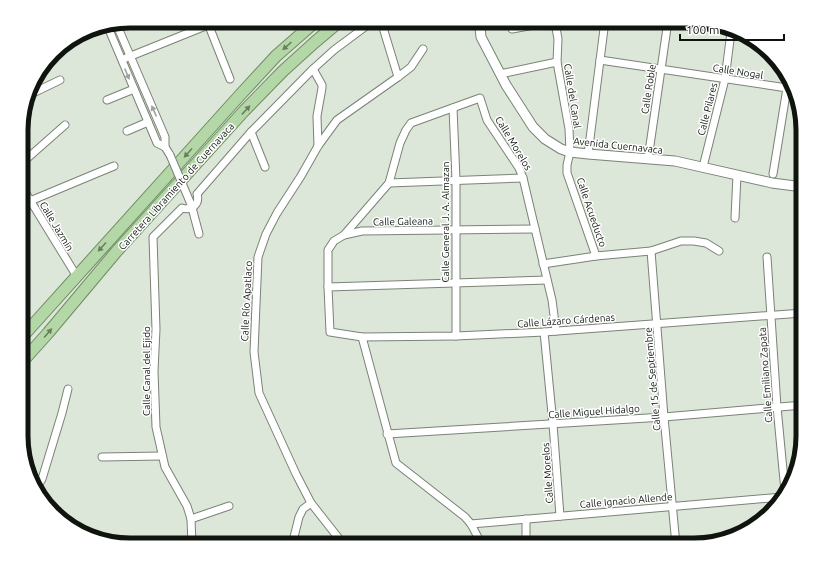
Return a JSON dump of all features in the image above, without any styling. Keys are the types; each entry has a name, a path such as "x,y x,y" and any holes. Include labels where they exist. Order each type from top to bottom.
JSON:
{"highway":[{"name":"Carretera Libramiento de Cuernavaca","path":"28,330 76,275 271,61 308,28"},
{"name":"Carretera Libramiento de Cuernavaca","path":"28,355 116,252 244,111 283,71 332,28"}],"main road":[{"name":"Avenida Cuernavaca","path":"480,28 481,37 500,74 533,127 545,139 561,149 570,152 588,154 675,161 772,183 796,186"}],"street":[{"path":"121,60 196,28"},
{"path":"210,28 230,78"},
{"path":"191,205 197,203 199,198 197,194 251,132 313,69 334,50 364,28"},
{"path":"383,28 398,77"},
{"path":"512,29 518,28"},
{"name":"Calle del Canal","path":"556,28 558,39 557,62 569,129 570,152"},
{"path":"588,154 604,28"},
{"name":"Calle Roble","path":"648,159 667,28"},
{"path":"118,29 165,137 165,147"},
{"path":"109,30 157,143 165,147 170,155 191,205 199,234"},
{"name":"Calle Pilares","path":"703,167 724,79 731,35"},
{"name":"Calle Río Apatlaco","path":"338,538 311,503 259,393 254,352 258,257 266,234 318,146 337,120 411,67 422,49"},
{"name":"Calle Nogal","path":"600,60 786,88"},
{"path":"500,74 557,62"},
{"path":"313,69 322,85 317,116 318,146"},
{"path":"36,91 60,80"},
{"path":"108,100 134,89"},
{"name":"Calle Nogal","path":"773,174 787,89"},
{"name":"Calle Morelos","path":"330,332 328,250 334,241 344,235 389,183 400,143 411,123 480,98 487,120 519,168 523,178 552,300 556,331"},
{"name":"Calle General J. A. Almazan","path":"453,108 456,180 456,336"},
{"path":"127,131 148,122"},
{"path":"28,158 65,125"},
{"path":"251,132 266,167"},
{"name":"Calle Acueducto","path":"570,152 567,173 596,256"},
{"path":"28,197 114,166"},
{"path":"735,218 737,175"},
{"path":"389,183 523,178"},
{"name":"Calle Jazmín","path":"28,199 76,275"},
{"name":"Calle Canal del Ejido","path":"191,205 188,210 182,208 153,237 156,329 154,371 156,427 165,467 187,506 191,519 192,538"},
{"name":"Calle Galeana","path":"344,235 362,231 535,229"},
{"name":"Calle Acueducto","path":"543,264 596,256 651,251 681,241 706,243 719,251"},
{"name":"Calle 15 de Septiembre","path":"651,251 664,417 674,506 676,538"},
{"name":"Calle Emiliano Zapata","path":"767,257 777,408 784,483"},
{"path":"328,287 547,280"},
{"name":"Calle Lázaro Cárdenas","path":"330,332 362,337 456,336 544,332 796,313"},
{"name":"Calle Morelos","path":"544,332 560,516"},
{"path":"362,337 396,463 465,517 471,524 478,538"},
{"path":"40,483 68,389"},
{"name":"Calle Miguel Hidalgo","path":"387,434 664,417 796,407"},
{"path":"102,457 162,456"},
{"name":"Calle Ignacio Allende","path":"471,524 775,498"},
{"path":"294,538 299,517 303,509 311,503"},
{"path":"191,519 229,506"},
{"path":"526,519 526,538"}]}
